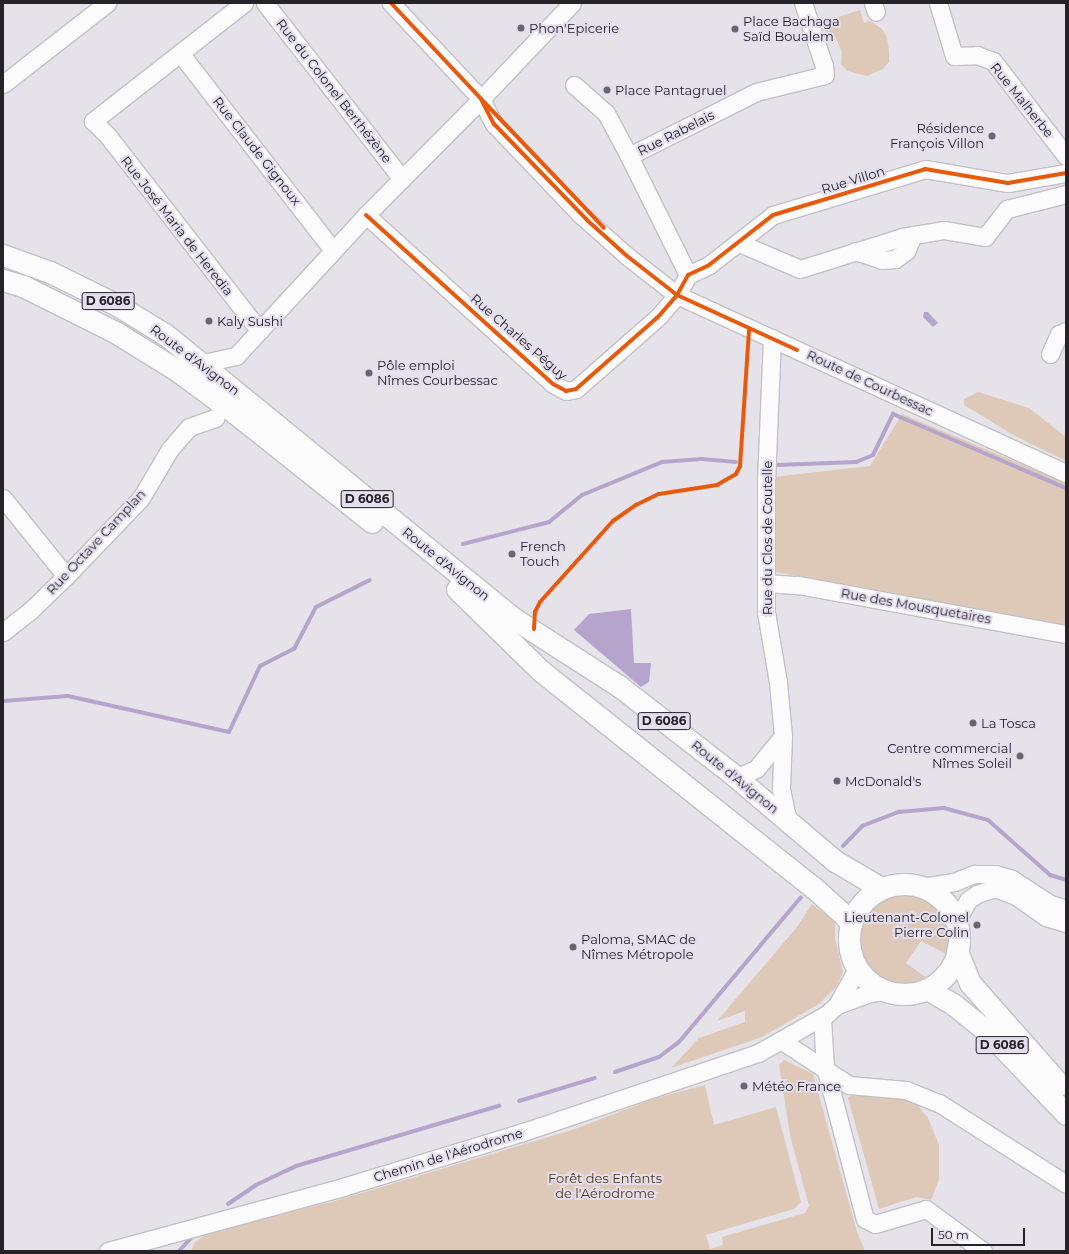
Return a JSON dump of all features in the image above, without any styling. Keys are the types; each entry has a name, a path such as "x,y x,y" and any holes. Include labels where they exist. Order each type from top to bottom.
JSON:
{"main road":[{"name":"Route d'Avignon","path":"3,255 50,272 116,305 166,335 203,363 513,618 619,686 736,777 835,861 881,888"},
{"name":"Route d'Avignon","path":"3,280 23,286 115,332 175,369 235,413 462,593 541,671 814,888 845,916 851,924"},
{"path":"894,884 922,887 944,900 956,922 958,951 951,967 941,980 927,989 906,994 885,991 870,982 857,969 849,947 851,924 860,905 881,888 894,884"},
{"name":"D 6086","path":"958,951 970,983 1066,1092"},
{"name":"D 6086","path":"927,989 953,1004 990,1034 1066,1114"}],"street":[{"path":"3,84 107,3"},
{"path":"180,53 244,3"},
{"name":"Rue du Colonel Berthézène","path":"265,3 402,179"},
{"name":"Route de Courbessac","path":"391,3 482,100 494,124 588,221 677,295 1066,473"},
{"path":"203,363 236,356 366,215 482,100 572,3"},
{"name":"Rue Rabelais","path":"688,275 629,156 756,92 825,75 824,66 803,3"},
{"name":"Rue Malherbe","path":"938,3 954,56 977,55 993,61 1066,156"},
{"name":"Rue José Maria de Heredia","path":"180,53 93,121 108,136 260,331"},
{"name":"Rue Claude Gignoux","path":"180,53 333,250"},
{"path":"574,85 606,113 629,156"},
{"name":"Rue Villon","path":"688,275 710,265 773,215 925,169 1008,183 1066,173"},
{"path":"739,243 800,269 855,251 913,235 944,230 984,238 1007,209 1066,194"},
{"name":"Rue Charles Péguy","path":"366,215 553,384 566,391 576,389 594,374 658,317 677,295"},
{"path":"677,295 688,275"},
{"path":"1050,354 1059,334 1066,331"},
{"name":"Rue du Clos de Coutelle","path":"772,338 766,481 766,612 778,682 783,736 781,789 788,821"},
{"name":"Rue Octave Camplan","path":"3,632 30,611 141,498 170,449 189,427 215,418"},
{"path":"3,498 66,576"},
{"name":"Rue des Mousquetaires","path":"766,583 798,585 1066,634"},
{"path":"736,777 756,769 783,736"},
{"path":"922,887 954,882 974,874 1004,875 1050,904 1066,909"},
{"path":"956,922 968,900 977,894 995,888 1016,896 1046,917 1066,923"},
{"name":"Chemin de l'Aérodrome","path":"838,1005 857,969"},
{"name":"Chemin de l'Aérodrome","path":"108,1251 343,1187 647,1092 758,1053 822,1018 838,1005 870,993 885,991"},
{"path":"822,1018 825,1067 865,1219 875,1224 926,1209 983,1251"},
{"path":"782,1041 825,1067 849,1085 906,1090 939,1103 1066,1184"}],"green space":[{"path":"860,10 864,23 870,21 882,29 887,38 889,51 889,62 883,69 867,76 847,71 841,64 842,52 834,34 827,36 823,22"},
{"path":"978,392 1029,408 1066,437 1066,461 1015,436 964,405 964,399"},
{"path":"902,414 1066,483 1066,628 776,572 773,477 870,466"},
{"path":"902,894 917,896 930,902 940,913 947,926 949,940 946,954 921,941 906,963 927,978 913,984 898,984 883,980 871,971 862,958 859,943 860,928 866,914 876,904 888,897"},
{"path":"812,904 835,922 835,938 843,972 837,986 819,1004 762,1037 671,1068 699,1038 745,1022 745,1011 717,1021 797,927"},
{"name":"Forêt des Enfants de l'Aérodrome","path":"784,1060 813,1074 857,1232 865,1251 191,1251 195,1242 220,1225 328,1203 575,1129 653,1099 705,1085 714,1125 776,1107 801,1202 794,1209 706,1235 710,1249 723,1245 722,1237 805,1213 809,1206 790,1135 779,1065"},
{"path":"853,1094 910,1096 928,1118 939,1145 939,1179 931,1200 916,1197 879,1209 848,1098"}],"shaded area":[{"path":"924,312 928,312 938,323 933,327 923,317"},
{"path":"631,609 634,663 651,663 649,682 641,687 574,630 589,614"}],"waterway":[{"path":"776,465 856,462 873,455 893,414 1066,488"},
{"path":"463,544 549,522 582,495 662,462 702,459 736,462"},
{"path":"3,701 68,696 229,732 260,666 294,649 316,607 370,580"},
{"path":"843,846 862,826 899,812 944,808 988,820 1050,875 1066,880"},
{"path":"615,1072 659,1057 679,1042 801,897"},
{"path":"519,1101 595,1078"},
{"path":"228,1204 256,1185 296,1166 499,1106"},
{"path":"179,1251 196,1233"}],"cycle path":[{"path":"391,3 481,99 494,124 588,221 627,256 677,295 797,350"},
{"path":"483,101 604,228"},
{"path":"366,215 553,384 566,391 576,389 658,317 677,295 688,275 709,265 773,215 925,169 1008,183 1066,173"},
{"path":"534,629 535,612 540,602 613,521 636,505 659,494 717,485 736,474 740,466 749,329"}],"place":[{"name":"Phon'Epicerie","path":"521,28"},
{"name":"Place Bachaga Saïd Boualem","path":"735,29"},
{"name":"Place Pantagruel","path":"607,90"},
{"name":"Résidence François Villon","path":"992,136"},
{"name":"Kaly Sushi","path":"209,321"},
{"name":"Pôle emploi Nîmes Courbessac","path":"369,373"},
{"name":"French Touch","path":"512,554"},
{"name":"La Tosca","path":"973,723"},
{"name":"Centre commercial Nîmes Soleil","path":"1020,756"},
{"name":"McDonald's","path":"837,781"},
{"name":"Lieutenant-Colonel Pierre Colin","path":"977,925"},
{"name":"Paloma, SMAC de Nîmes Métropole","path":"573,947"},
{"name":"Météo France","path":"744,1086"}]}
